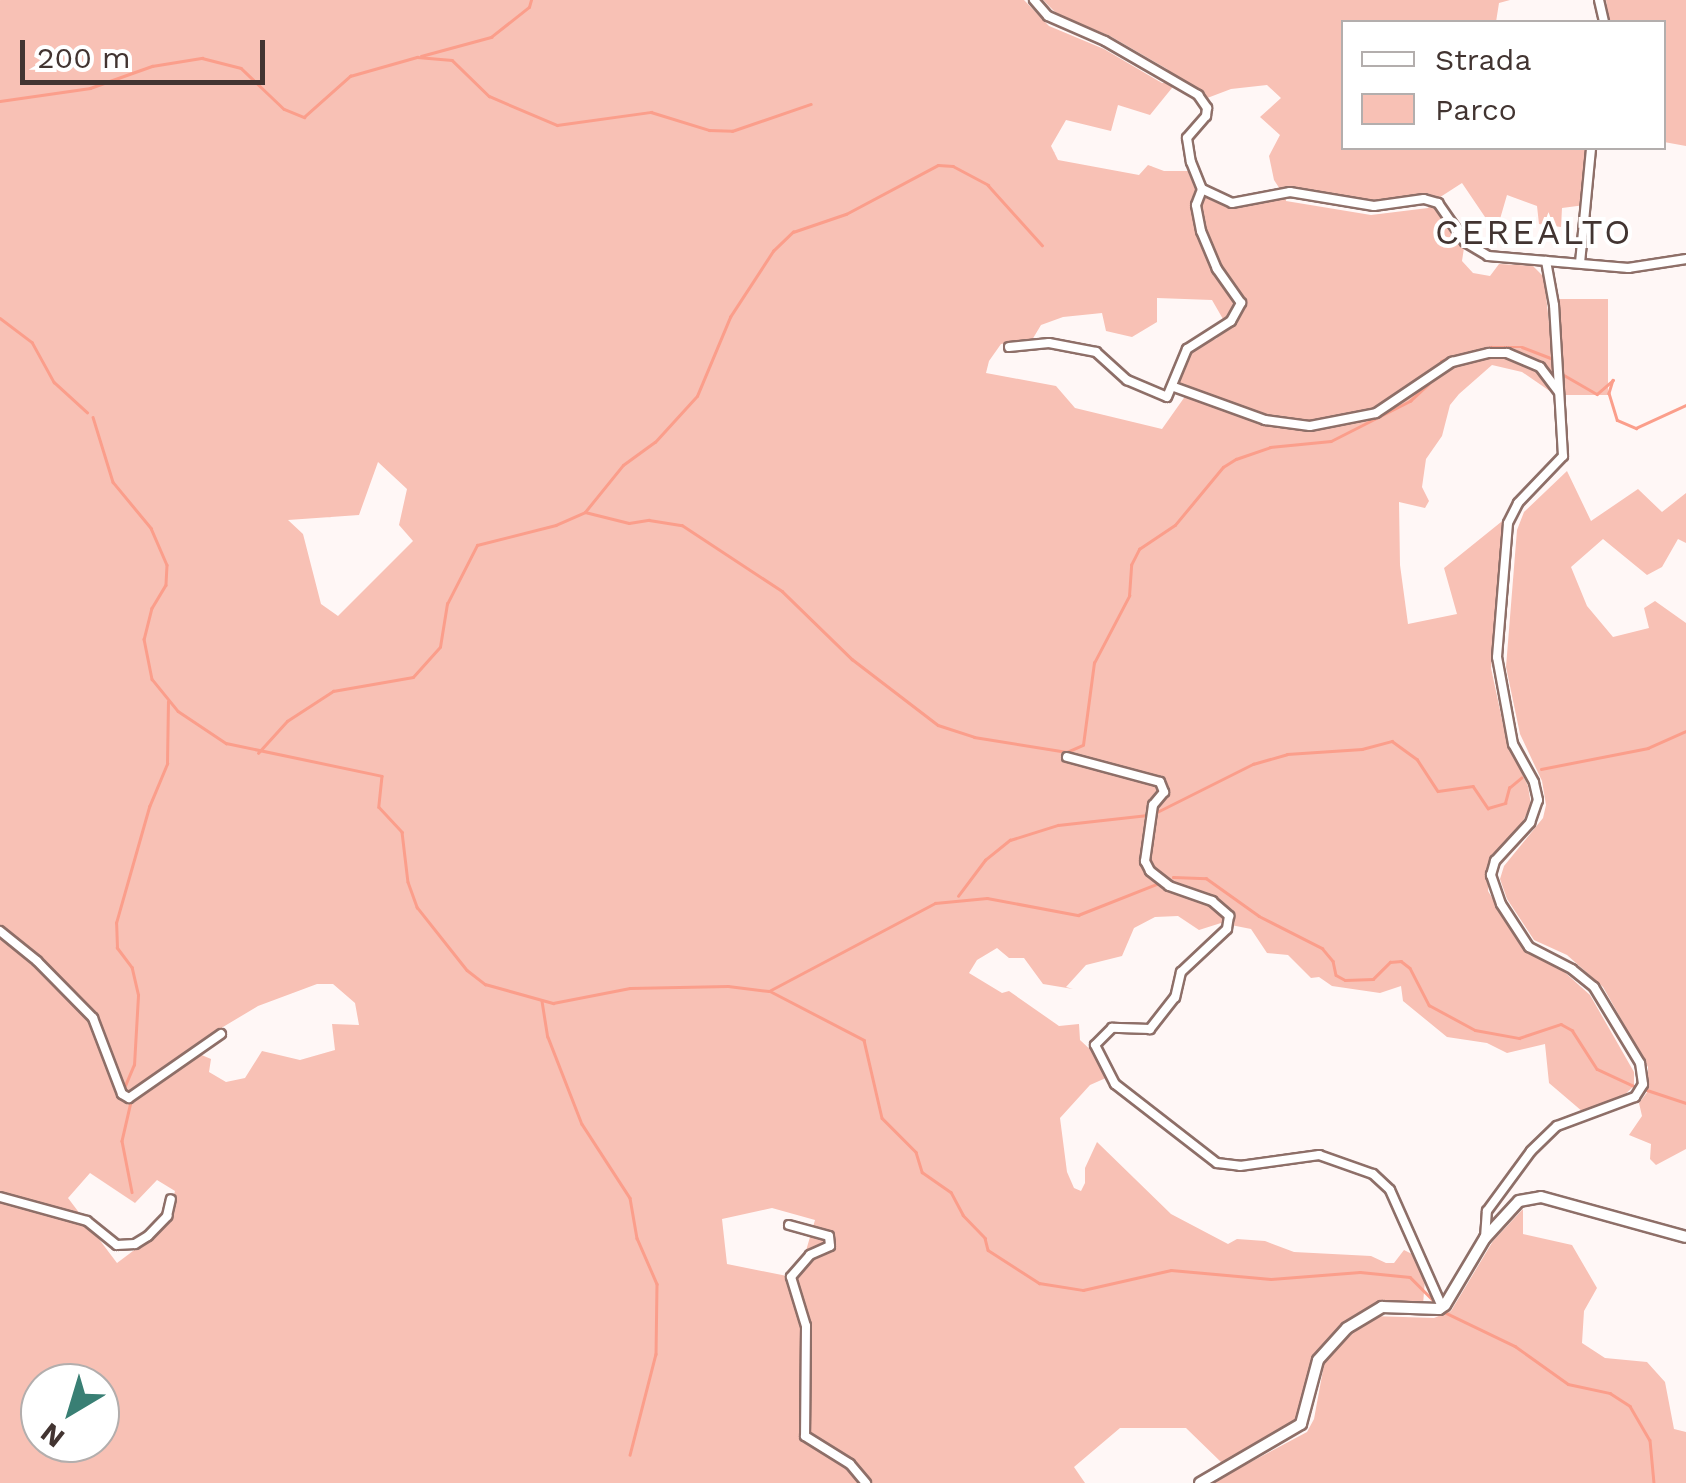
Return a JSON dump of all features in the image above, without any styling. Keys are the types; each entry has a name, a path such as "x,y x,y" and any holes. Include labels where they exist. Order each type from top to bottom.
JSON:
{"street":[{"path":"1009,347 1049,342 1096,352 1127,380 1167,397 1187,348 1231,321 1241,303 1218,269 1201,230 1196,204 1202,189 1187,138 1206,116 1207,108 1198,95 1105,41 1048,16 1034,0"},
{"path":"1580,263 1591,150"},
{"path":"1202,189 1232,203 1290,192 1374,206 1424,199 1449,214 1465,242 1480,254 1628,268 1686,259"},
{"path":"1485,1238 1487,1211 1557,1126 1635,1097 1643,1084 1640,1063 1594,987 1572,969 1528,948 1501,904 1491,875 1496,861 1530,824 1538,800 1534,782 1513,744 1498,657 1508,523 1518,503 1563,456 1546,261"},
{"path":"1174,387 1265,420 1310,426 1376,413 1452,362 1489,352 1507,354 1540,367 1560,393"},
{"path":"1066,757 1160,782 1164,792 1153,805 1147,848 1150,871 1169,886 1212,901 1229,916 1226,928 1181,972 1176,997 1150,1029 1112,1028 1095,1045 1115,1084 1217,1163 1240,1166 1319,1155 1373,1174 1390,1190 1440,1307"},
{"path":"0,932 37,961 93,1018 122,1094 130,1098 222,1034"},
{"path":"0,1197 87,1221 118,1245 135,1244 148,1236 167,1216 171,1199"},
{"path":"1440,1307 1485,1238 1519,1201 1541,1197 1686,1237"},
{"path":"789,1225 829,1236 830,1246 810,1255 790,1277 806,1326 804,1436 842,1458 866,1483"},
{"path":"1200,1483 1301,1424 1318,1360 1347,1328 1382,1307 1440,1307"}],"green space":[{"path":"0,0 1024,0 1049,26 1104,49 1162,83 1175,82 1167,69 1110,36 1057,14 1043,0 1510,0 1499,3 1496,20 1341,20 1341,150 1587,150 1585,205 1562,208 1561,227 1539,224 1537,206 1507,195 1500,219 1485,217 1462,183 1431,203 1454,228 1464,248 1462,261 1473,273 1490,276 1499,264 1519,265 1533,266 1544,277 1557,396 1522,372 1492,365 1459,394 1450,405 1442,436 1426,459 1422,487 1429,501 1425,508 1399,502 1400,565 1408,624 1457,614 1444,568 1506,518 1491,668 1506,738 1528,786 1531,805 1520,827 1491,859 1488,891 1524,951 1560,968 1590,995 1634,1072 1634,1086 1621,1098 1583,1112 1549,1083 1545,1044 1507,1053 1487,1043 1447,1037 1403,1001 1401,986 1380,993 1332,986 1319,977 1311,978 1288,955 1267,953 1251,929 1221,923 1199,930 1178,916 1155,917 1134,928 1122,956 1086,965 1066,987 1073,989 1043,984 1024,958 1009,958 997,948 977,960 969,973 1002,993 1009,991 1059,1026 1079,1024 1080,1040 1096,1055 1108,1077 1090,1085 1060,1118 1067,1172 1074,1188 1081,1191 1085,1183 1085,1168 1097,1142 1171,1214 1228,1244 1237,1239 1265,1241 1294,1252 1371,1256 1386,1263 1394,1263 1404,1250 1416,1256 1425,1279 1423,1305 1379,1301 1353,1316 1315,1355 1302,1416 1294,1428 1247,1456 1230,1473 1307,1432 1314,1419 1325,1359 1372,1316 1434,1318 1451,1311 1493,1241 1523,1209 1523,1234 1572,1245 1597,1288 1584,1311 1582,1343 1605,1358 1647,1362 1665,1382 1674,1429 1686,1432 1686,1483 1208,1483 1226,1475 1222,1463 1186,1428 1120,1428 1074,1467 1085,1483 0,1483","holes":["1176,83 1202,100 1231,89 1267,85 1281,98 1260,117 1280,135 1269,156 1274,180 1285,197 1230,206 1212,201 1194,186 1188,171 1164,171 1148,165 1139,175 1058,160 1051,146 1066,120 1111,131 1118,105 1150,115","1287,186 1372,200 1428,193 1428,208 1371,215 1286,201","1157,298 1212,300 1227,326 1216,339 1183,347 1172,389 1186,395 1162,429 1075,408 1056,386 986,373 1001,344 1032,340 1041,325 1063,317 1102,313 1106,331 1132,337 1157,322","378,462 407,489 399,525 413,541 338,616 321,604 303,534 288,520 359,515","317,984 333,984 355,1003 359,1025 332,1024 335,1050 300,1060 262,1051 245,1078 226,1082 209,1072 211,1059 197,1053 223,1027 258,1006","90,1173 135,1203 157,1180 175,1191 165,1227 117,1263 68,1198","772,1208 815,1220 805,1254 787,1276 727,1264 722,1219"]},
{"path":"1606,0 1686,0 1686,146 1666,142 1666,20 1609,20"},
{"path":"1556,299 1608,299 1608,395 1556,395"},
{"path":"1567,471 1591,521 1638,489 1662,512 1686,493 1686,543 1678,539 1662,567 1647,575 1603,539 1571,567 1587,606 1613,637 1649,628 1644,608 1655,601 1686,623 1686,1149 1656,1165 1650,1159 1651,1144 1629,1135 1642,1116 1639,1103 1648,1091 1648,1067 1603,987 1567,955 1534,940 1507,899 1500,879 1504,866 1543,818 1546,805 1542,781 1520,734 1506,667 1517,530 1524,512"}],"waterway":[{"path":"421,56 491,37 529,7 531,0"},
{"path":"0,101 90,88 152,66 202,58 241,68 284,109 304,117 350,76 417,57 452,60 489,96 557,125 651,112 709,130 732,131 811,104"},
{"path":"258,753 287,721 333,691 413,677 440,647 447,604 477,545 556,525 585,512 623,465 655,442 697,396 730,317 773,251 793,232 846,214 938,165 953,166 988,185 1042,245"},
{"path":"0,318 32,342 54,382 87,412"},
{"path":"1441,361 1491,347 1522,347 1553,359"},
{"path":"1564,375 1597,394 1613,380 1609,393 1617,420 1636,428 1686,405"},
{"path":"585,512 629,523 649,520 682,525 782,591 852,659 938,725 974,737 1067,752 1083,745 1094,663 1129,596 1131,565 1139,549 1175,525 1223,467 1236,459 1270,447 1331,441 1410,401 1428,384"},
{"path":"93,417 113,482 151,528 167,565 166,585 152,608 144,639 152,679 178,711 226,743 382,776 379,807 402,832 408,882 417,907 467,970 485,984 553,1003 630,988 728,986 769,991 935,903 987,898 1078,915 1159,883"},
{"path":"124,1088 134,1065 138,995 132,968 117,948 116,923 149,807 167,764 168,702"},
{"path":"1541,769 1648,748 1686,731"},
{"path":"1155,813 1253,764 1287,754 1362,749 1392,741 1417,759 1438,791 1473,786 1488,808 1505,803 1509,788 1521,778"},
{"path":"958,896 985,860 1010,840 1058,825 1147,815"},
{"path":"1173,877 1206,878 1259,916 1322,948 1333,961 1336,975 1345,980 1373,979 1390,962 1401,961 1410,968 1429,1005 1475,1030 1519,1038 1561,1024 1572,1030 1597,1069 1634,1086"},
{"path":"770,991 864,1040 882,1118 916,1152 922,1172 951,1192 963,1215 985,1238 988,1250 1039,1283 1083,1290 1171,1270 1271,1279 1360,1272 1410,1277 1439,1306"},
{"path":"542,1001 548,1037 582,1124 630,1198 637,1238 657,1284 656,1354 630,1455"},
{"path":"1647,1090 1686,1103"},
{"path":"131,1102 122,1141 132,1192"},
{"path":"1444,1312 1515,1346 1568,1384 1610,1393 1630,1406 1650,1440 1654,1483"}],"district":[{"name":"CEREALTO","path":"1534,232"}]}
